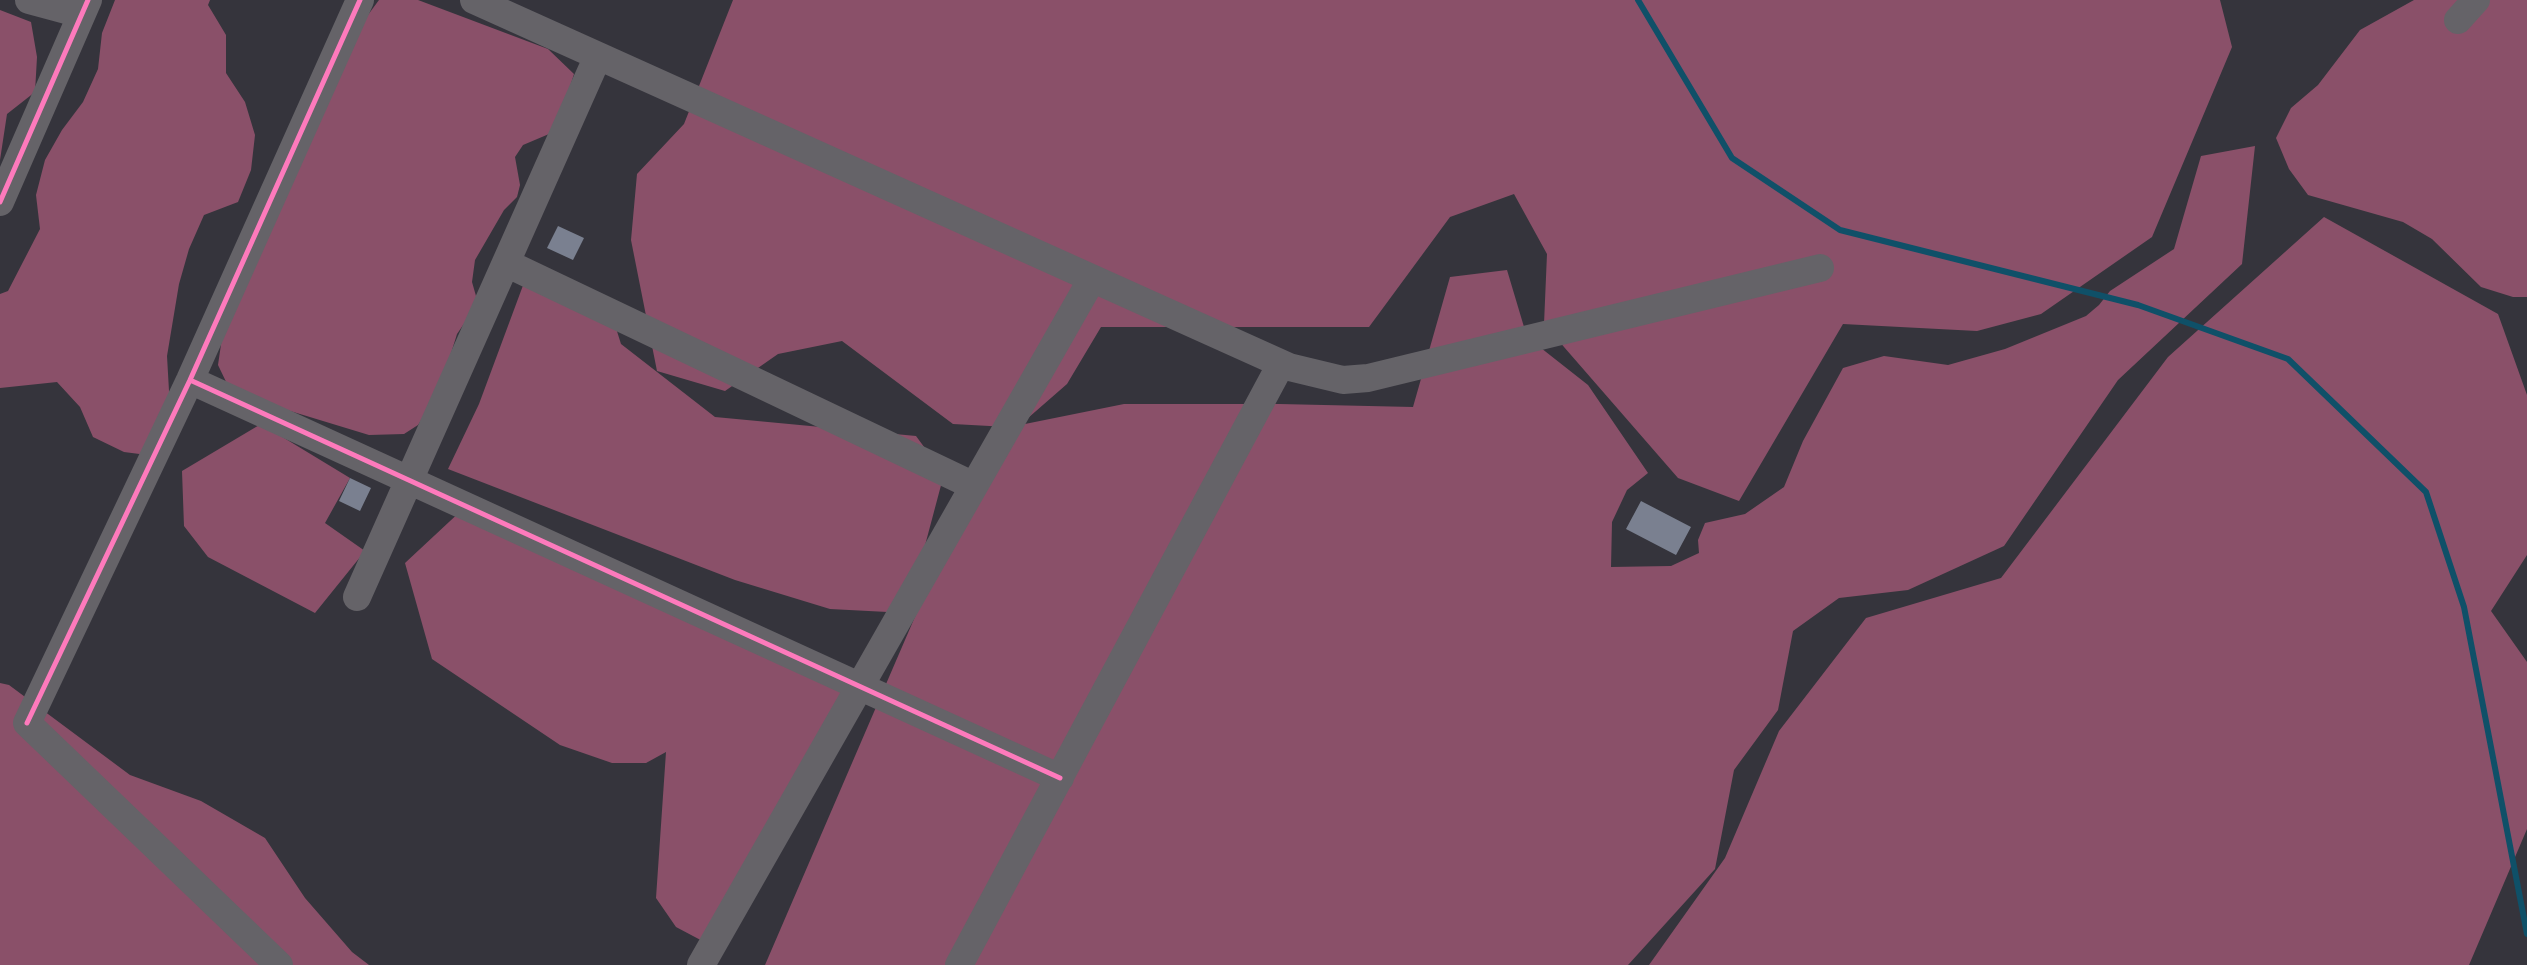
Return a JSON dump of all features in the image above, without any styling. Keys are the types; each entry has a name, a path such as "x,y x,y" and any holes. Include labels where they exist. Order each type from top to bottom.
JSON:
{"street":[{"path":"0,202 84,7 29,0"},
{"path":"279,965 27,724 190,380 360,0"},
{"path":"474,0 1281,364 1343,380 1368,378 1820,268"},
{"path":"2458,20 2476,0"},
{"path":"357,597 598,56"},
{"path":"506,263 974,486"},
{"path":"701,965 1092,279"},
{"path":"959,965 1281,364"},
{"path":"190,380 1060,778"}],"shaded area":[{"path":"115,0 210,0 208,5 226,35 226,73 245,102 255,135 251,170 238,202 204,215 189,249 179,284 167,356 171,426 155,456 124,452 93,437 80,407 57,382 0,388 0,294 8,291 40,229 36,195 45,160 62,130 83,102 98,69 102,33"},
{"path":"379,0 418,0 548,49 574,74 558,124 549,134 523,145 515,157 520,185 517,197 504,210 475,260 472,282 478,303 457,334 438,395 418,425 404,434 369,435 277,407 230,390 218,365 223,331 351,38"},
{"path":"733,0 2220,0 2232,47 2152,237 2041,314 1977,331 1843,324 1739,501 1678,478 1544,324 1547,254 1514,194 1450,217 1369,327 1101,327 1067,384 1020,425 1124,404 1279,404 1413,407 1450,277 1507,270 1527,337 1588,385 1648,473 1627,490 1612,522 1611,567 1671,566 1699,553 1698,540 1705,523 1745,514 1784,487 1803,441 1843,368 1884,356 1948,365 2005,349 2086,316 2099,305 2110,291 2174,249 2201,156 2255,146 2242,264 2118,380 2004,546 1908,590 1839,598 1793,631 1778,710 1734,770 1715,869 1628,965 765,965 936,568 1008,427 953,424 842,341 778,354 725,391 657,371 631,240 637,174 684,124"},
{"path":"2414,0 2527,0 2527,297 2513,297 2481,287 2432,239 2403,222 2308,195 2289,169 2276,138 2291,108 2318,85 2360,30"},
{"path":"0,10 31,22 37,57 35,92 7,114 0,160"},
{"path":"2324,217 2498,314 2527,395 2527,555 2491,611 2527,662 2527,829 2469,965 1649,965 1725,858 1779,731 1866,618 2001,578 2168,357"},
{"path":"528,272 610,309 621,344 715,417 916,436 944,474 907,613 830,609 735,580 448,469 479,404"},
{"path":"261,424 350,478 325,523 365,551 315,613 208,557 184,526 182,471"},
{"path":"464,508 845,685 710,945 676,927 656,898 666,752 646,763 612,763 560,745 432,659 405,563"},
{"path":"0,683 9,685 130,775 201,801 265,838 305,898 352,952 369,965 0,965"}],"building":[{"path":"558,226 584,238 573,260 547,248"},
{"path":"350,478 371,488 360,511 339,501"},
{"path":"1641,501 1691,527 1676,555 1626,529"}],"waterway":[{"path":"1638,0 1732,158 1840,230 2138,305 2288,359 2426,492 2464,607 2527,934"}],"cycle path":[{"path":"0,202 88,0"},
{"path":"27,723 190,380 360,0"},
{"path":"190,380 1060,778"}]}
